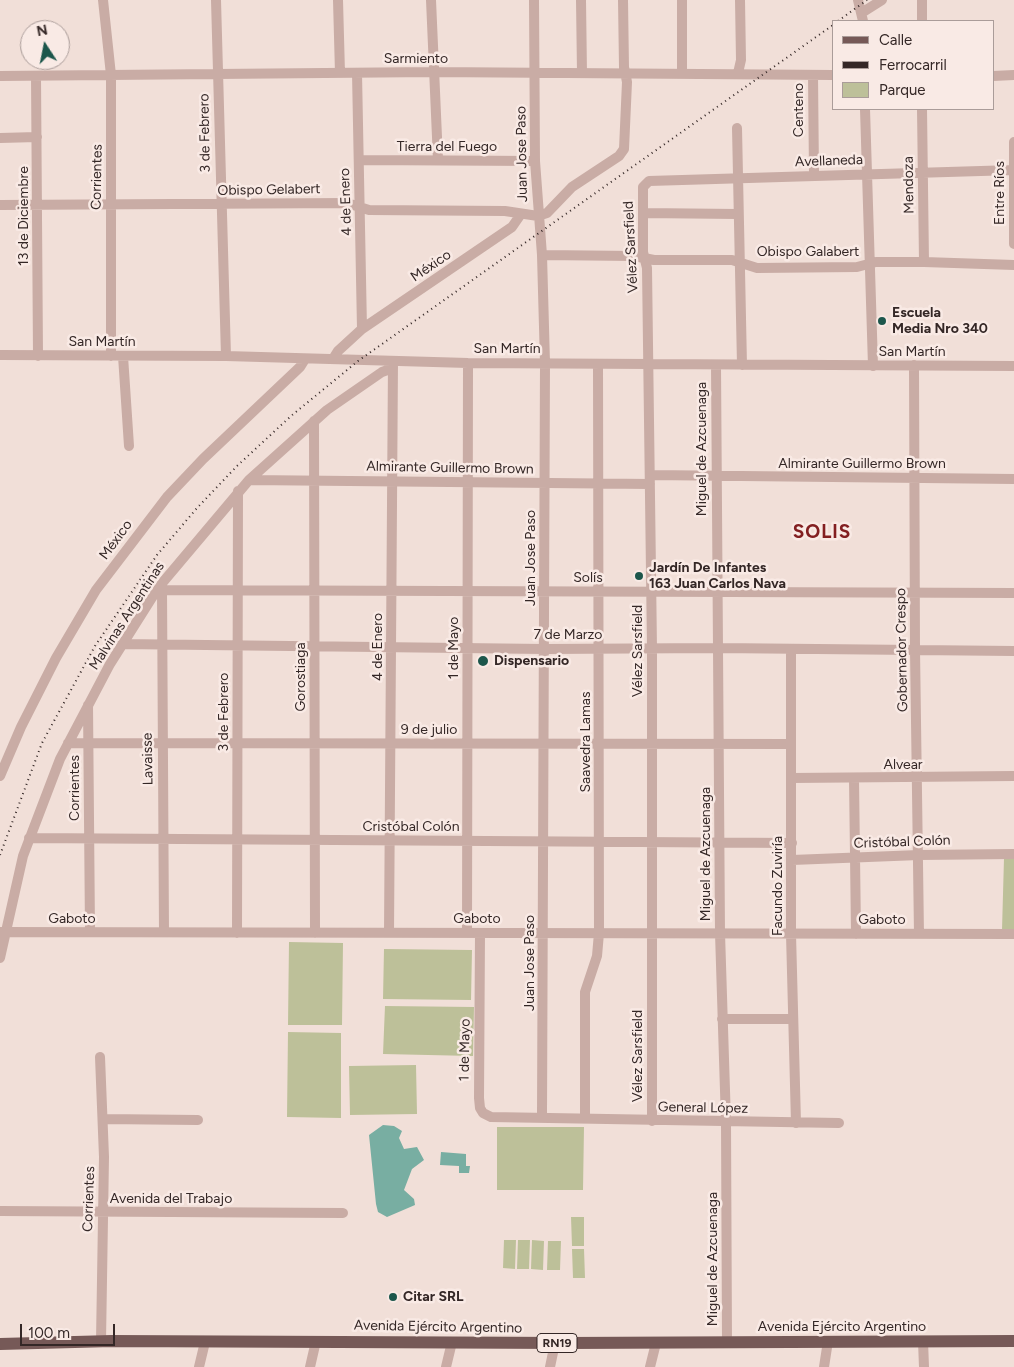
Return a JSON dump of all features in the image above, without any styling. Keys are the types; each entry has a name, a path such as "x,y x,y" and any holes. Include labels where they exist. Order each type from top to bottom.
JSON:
{"main road":[{"name":"Avenida Ejército Argentino","path":"0,1338 93,1338 101,1341"},
{"name":"Avenida Ejército Argentino","path":"0,1344 92,1344 101,1341 555,1343 1014,1341"}],"street":[{"name":"Corrientes","path":"104,0 112,75 110,203 111,356"},
{"name":"3 de Febrero","path":"216,0 226,356"},
{"path":"338,0 340,73"},
{"path":"431,0 438,160"},
{"name":"Juan Jose Paso","path":"534,0 535,162 542,255 545,362 542,1116"},
{"path":"581,0 582,73"},
{"path":"538,216 550,212 572,187 618,156 624,149 627,82 625,73 623,0"},
{"path":"682,0 682,73"},
{"path":"738,73 741,60 740,0"},
{"path":"858,0 863,17 882,0"},
{"path":"922,0 922,20"},
{"name":"Sarmiento","path":"0,76 433,72 832,75"},
{"name":"4 de Enero","path":"357,73 362,329"},
{"name":"Centeno","path":"813,75 814,175"},
{"path":"994,76 1014,75"},
{"name":"13 de Diciembre","path":"36,76 38,356"},
{"path":"866,110 866,174 873,366"},
{"name":"Mendoza","path":"922,110 924,262"},
{"path":"737,128 737,214 742,365"},
{"path":"0,138 37,138"},
{"name":"Entre Ríos","path":"1014,142 1014,244"},
{"name":"Tierra del Fuego","path":"358,160 535,162"},
{"name":"Avellaneda","path":"646,183 650,181 814,175 1014,170"},
{"name":"Vélez Sarsfield","path":"646,183 643,187 643,213 648,364 652,649 652,1121"},
{"name":"Obispo Gelabert","path":"0,205 347,203 369,210 505,211 538,216"},
{"path":"643,213 737,214"},
{"name":"México","path":"333,359 338,351 362,329 512,227 521,214"},
{"name":"Obispo Galabert","path":"542,255 732,260 757,268 857,267 876,262 1014,265"},
{"name":"San Martín","path":"0,355 226,356 333,359 393,365 545,362 598,364 1014,366"},
{"path":"124,356 128,446"},
{"name":"México","path":"0,776 20,727 56,658 96,590 167,497 300,367 305,359"},
{"name":"1 de Mayo","path":"467,933 468,363"},
{"name":"Saavedra Lamas","path":"585,1118 586,992 598,956 599,933 598,364"},
{"name":"4 de Enero","path":"389,933 393,365"},
{"name":"Malvinas Argentinas","path":"0,958 3,932 29,838 68,743 121,644 160,589 238,491 314,421 353,391 393,365"},
{"name":"Miguel de Azcuenaga","path":"716,365 720,933 726,1122 727,1343"},
{"name":"Gobernador Crespo","path":"914,366 915,650 920,934"},
{"name":"Gorostiaga","path":"314,421 315,933"},
{"name":"Almirante Guillermo Brown","path":"249,480 599,484 716,477 1014,479"},
{"name":"3 de Febrero","path":"237,933 238,491"},
{"name":"Solís","path":"160,589 238,591 1014,593"},
{"name":"Lavaisse","path":"160,589 164,932"},
{"name":"7 de Marzo","path":"121,644 391,648 718,648 1014,651"},
{"name":"Facundo Zuviría","path":"791,649 791,934 796,1123"},
{"name":"Corrientes","path":"88,704 90,932"},
{"name":"9 de julio","path":"68,743 791,744"},
{"name":"Alvear","path":"792,778 918,779 1014,776"},
{"path":"854,778 856,934"},
{"name":"Cristóbal Colón","path":"29,838 792,843"},
{"name":"Cristóbal Colón","path":"792,860 920,855 1014,854"},
{"name":"Gaboto","path":"3,932 1014,934"},
{"name":"1 de Mayo","path":"480,933 480,1108"},
{"path":"722,1019 793,1019"},
{"name":"Corrientes","path":"100,1057 103,1119 101,1341"},
{"name":"General López","path":"480,1108 483,1113 491,1117 542,1116 652,1121 839,1123"},
{"path":"103,1119 198,1120"},
{"name":"Avenida del Trabajo","path":"0,1211 343,1213"},
{"path":"824,1367 828,1341"},
{"path":"924,1341 924,1367"},
{"path":"199,1367 205,1342"},
{"path":"310,1367 316,1342"},
{"path":"446,1367 452,1342"},
{"path":"550,1367 555,1343"},
{"path":"650,1367 656,1343"}],"green space":[{"path":"1004,858 1014,858 1014,930 1002,930"},
{"path":"289,942 343,943 342,1025 288,1025"},
{"path":"384,949 472,950 471,1000 383,999"},
{"path":"385,1006 474,1007 473,1056 383,1054"},
{"path":"288,1032 341,1033 341,1118 287,1117"},
{"path":"416,1065 417,1114 350,1115 349,1066"},
{"path":"497,1127 584,1127 583,1190 497,1190"},
{"path":"571,1217 584,1217 584,1246 572,1246"},
{"path":"504,1240 516,1240 515,1269 503,1268"},
{"path":"518,1240 530,1240 529,1269 517,1269"},
{"path":"532,1240 544,1241 543,1270 531,1269"},
{"path":"548,1241 561,1241 560,1270 547,1270"},
{"path":"572,1249 584,1249 585,1278 573,1278"}],"water":[{"path":"383,1125 394,1126 402,1131 399,1138 404,1149 417,1147 424,1160 412,1169 404,1190 414,1199 415,1205 387,1217 378,1212 376,1204 369,1135"},
{"path":"441,1152 466,1154 466,1166 470,1166 469,1173 459,1173 459,1166 440,1165"}],"railway":[{"path":"839,20 867,0"},
{"path":"0,855 42,743 95,646 157,555 197,508 237,466 291,416 358,361 832,26"}],"place":[{"name":"Escuela Media Nro 340","path":"882,321"},
{"name":"Jardín De Infantes 163 Juan Carlos Nava","path":"639,576"},
{"name":"Dispensario","path":"483,661"},
{"name":"Citar SRL","path":"393,1297"}],"district":[{"name":"SOLIS","path":"822,532"}]}
